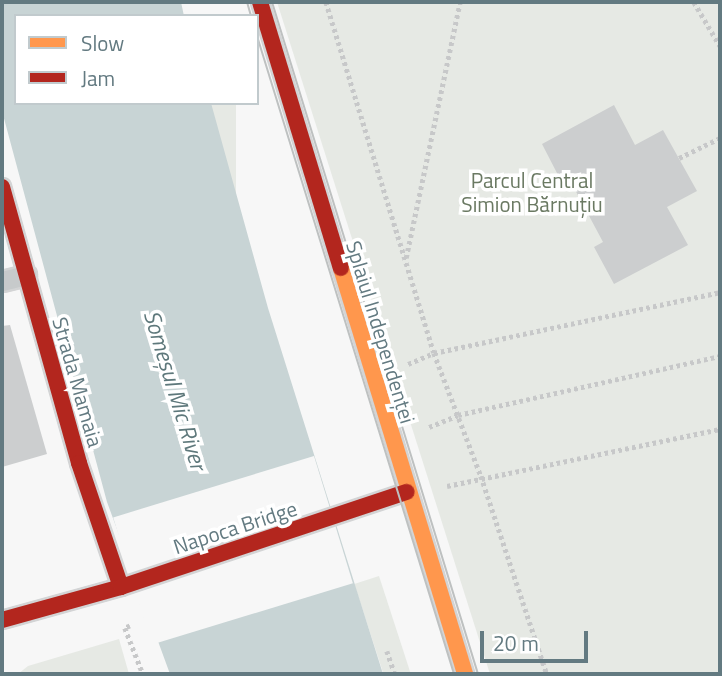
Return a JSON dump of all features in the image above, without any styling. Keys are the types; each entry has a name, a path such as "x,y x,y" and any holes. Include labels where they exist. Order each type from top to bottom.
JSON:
{"main road":[{"name":"Splaiul Independenței","path":"260,2 407,492 465,674"},
{"name":"Strada Mamaia","path":"2,187 79,463 121,587"},
{"name":"Napoca Bridge","path":"2,620 121,587 407,492"}],"lane":[{"path":"2,281 26,275"}],"path":[{"path":"326,2 434,353 481,476 547,674"},
{"path":"405,259 460,2"},
{"path":"694,2 720,46"},
{"path":"679,159 720,138"},
{"path":"434,353 720,292"},
{"path":"433,438 429,426 458,415 720,356"},
{"path":"444,474 447,486 481,476 720,429"},
{"path":"125,628 143,674"},
{"path":"387,650 395,674"}],"green space":[{"name":"Parcul Central Simion Bărnuțiu","path":"277,2 720,2 720,674 490,674"},
{"path":"211,105 236,105 236,471 211,471"},
{"path":"379,576 411,674 384,674 354,584"},
{"path":"119,639 129,674 18,674 28,666"}],"water":[{"name":"Someşul Mic River","path":"2,2 181,2 184,14 14,14 14,105 212,105 268,308 383,674 170,674 107,502 2,111"}],"pier":[{"path":"314,456 353,583 152,645 113,517"}],"building":[{"path":"614,105 635,145 663,130 697,191 667,207 688,245 614,284 594,247 603,242 565,171 558,175 542,144"},
{"path":"10,325 47,454 2,467 2,326"}],"tram line":[{"path":"247,2 250,14"},
{"path":"272,2 478,674"},
{"path":"259,42 454,674"}],"traffic: slow":[{"path":"341,268 465,674"}],"traffic: jam":[{"path":"260,2 341,268"},
{"path":"2,187 79,463 121,587"},
{"path":"2,620 121,587 407,492"}]}
